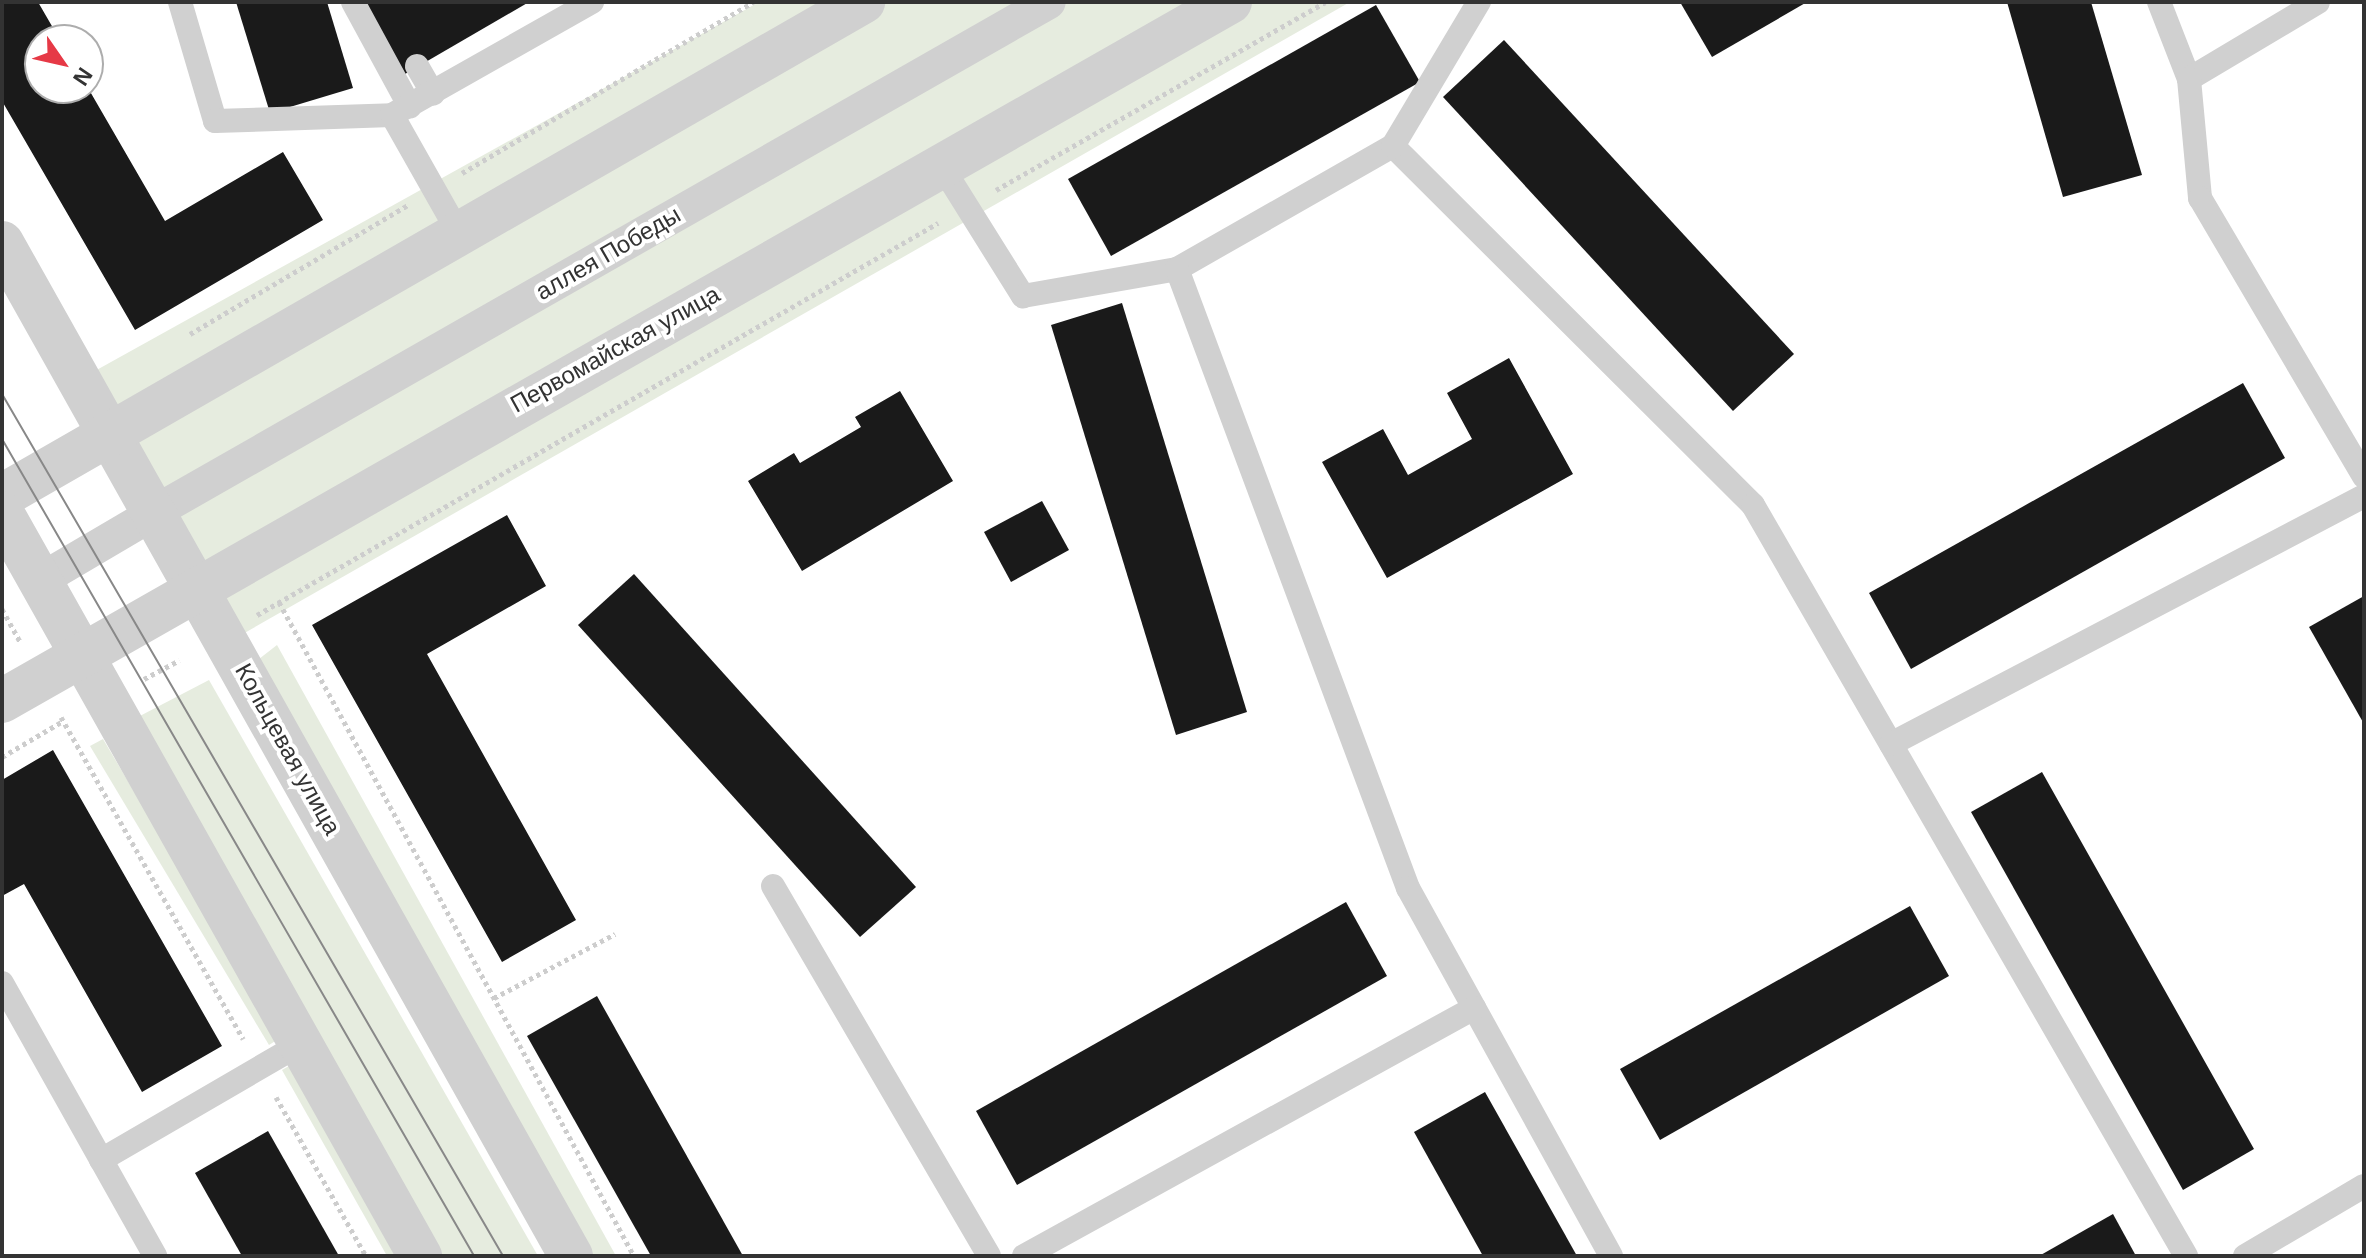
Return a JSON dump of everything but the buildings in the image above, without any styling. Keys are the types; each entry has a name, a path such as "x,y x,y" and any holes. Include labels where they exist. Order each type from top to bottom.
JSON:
{"street":[{"path":"2,496 863,2"},
{"name":"аллея Победы","path":"54,572 1049,2"},
{"name":"Первомайская улица","path":"2,701 196,586 1230,2"},
{"name":"Кольцевая улица","path":"2,243 113,433 571,1256"},
{"path":"2,513 79,658 420,1256"}],"lane":[{"path":"180,2 215,121 401,111 592,2"},
{"path":"353,2 434,190 460,235"},
{"path":"941,165 1023,296 1177,269 1393,146 1479,2"},
{"path":"2159,2 2189,79 2200,198 2364,476"},
{"path":"2189,79 2318,2"},
{"path":"417,66 433,94"},
{"path":"1393,146 1753,505 2186,1256"},
{"path":"1177,269 1408,888 1611,1256"},
{"path":"1891,744 2364,496"},
{"path":"773,886 989,1256"},
{"path":"2,983 155,1256"},
{"path":"1024,1256 1474,1008"},
{"path":"101,1160 300,1044"},
{"path":"2245,1256 2364,1186"}],"path":[{"path":"187,336 754,2"},
{"path":"253,617 1325,2"},
{"path":"279,602 634,1256"},
{"path":"134,685 179,660"},
{"path":"2,757 71,717"},
{"path":"63,721 366,1256"},
{"path":"494,998 615,934"}],"shaded area":[{"path":"759,2 1350,2 241,635 93,372"},
{"path":"277,645 616,1256 585,1256 259,659"},
{"path":"209,680 538,1256 441,1256 136,718"},
{"path":"103,739 280,1038 269,1045 90,746"},
{"path":"296,1062 405,1256 387,1256 282,1070"}],"tram line":[{"path":"2,394 503,1256"},
{"path":"2,439 474,1256"}]}
